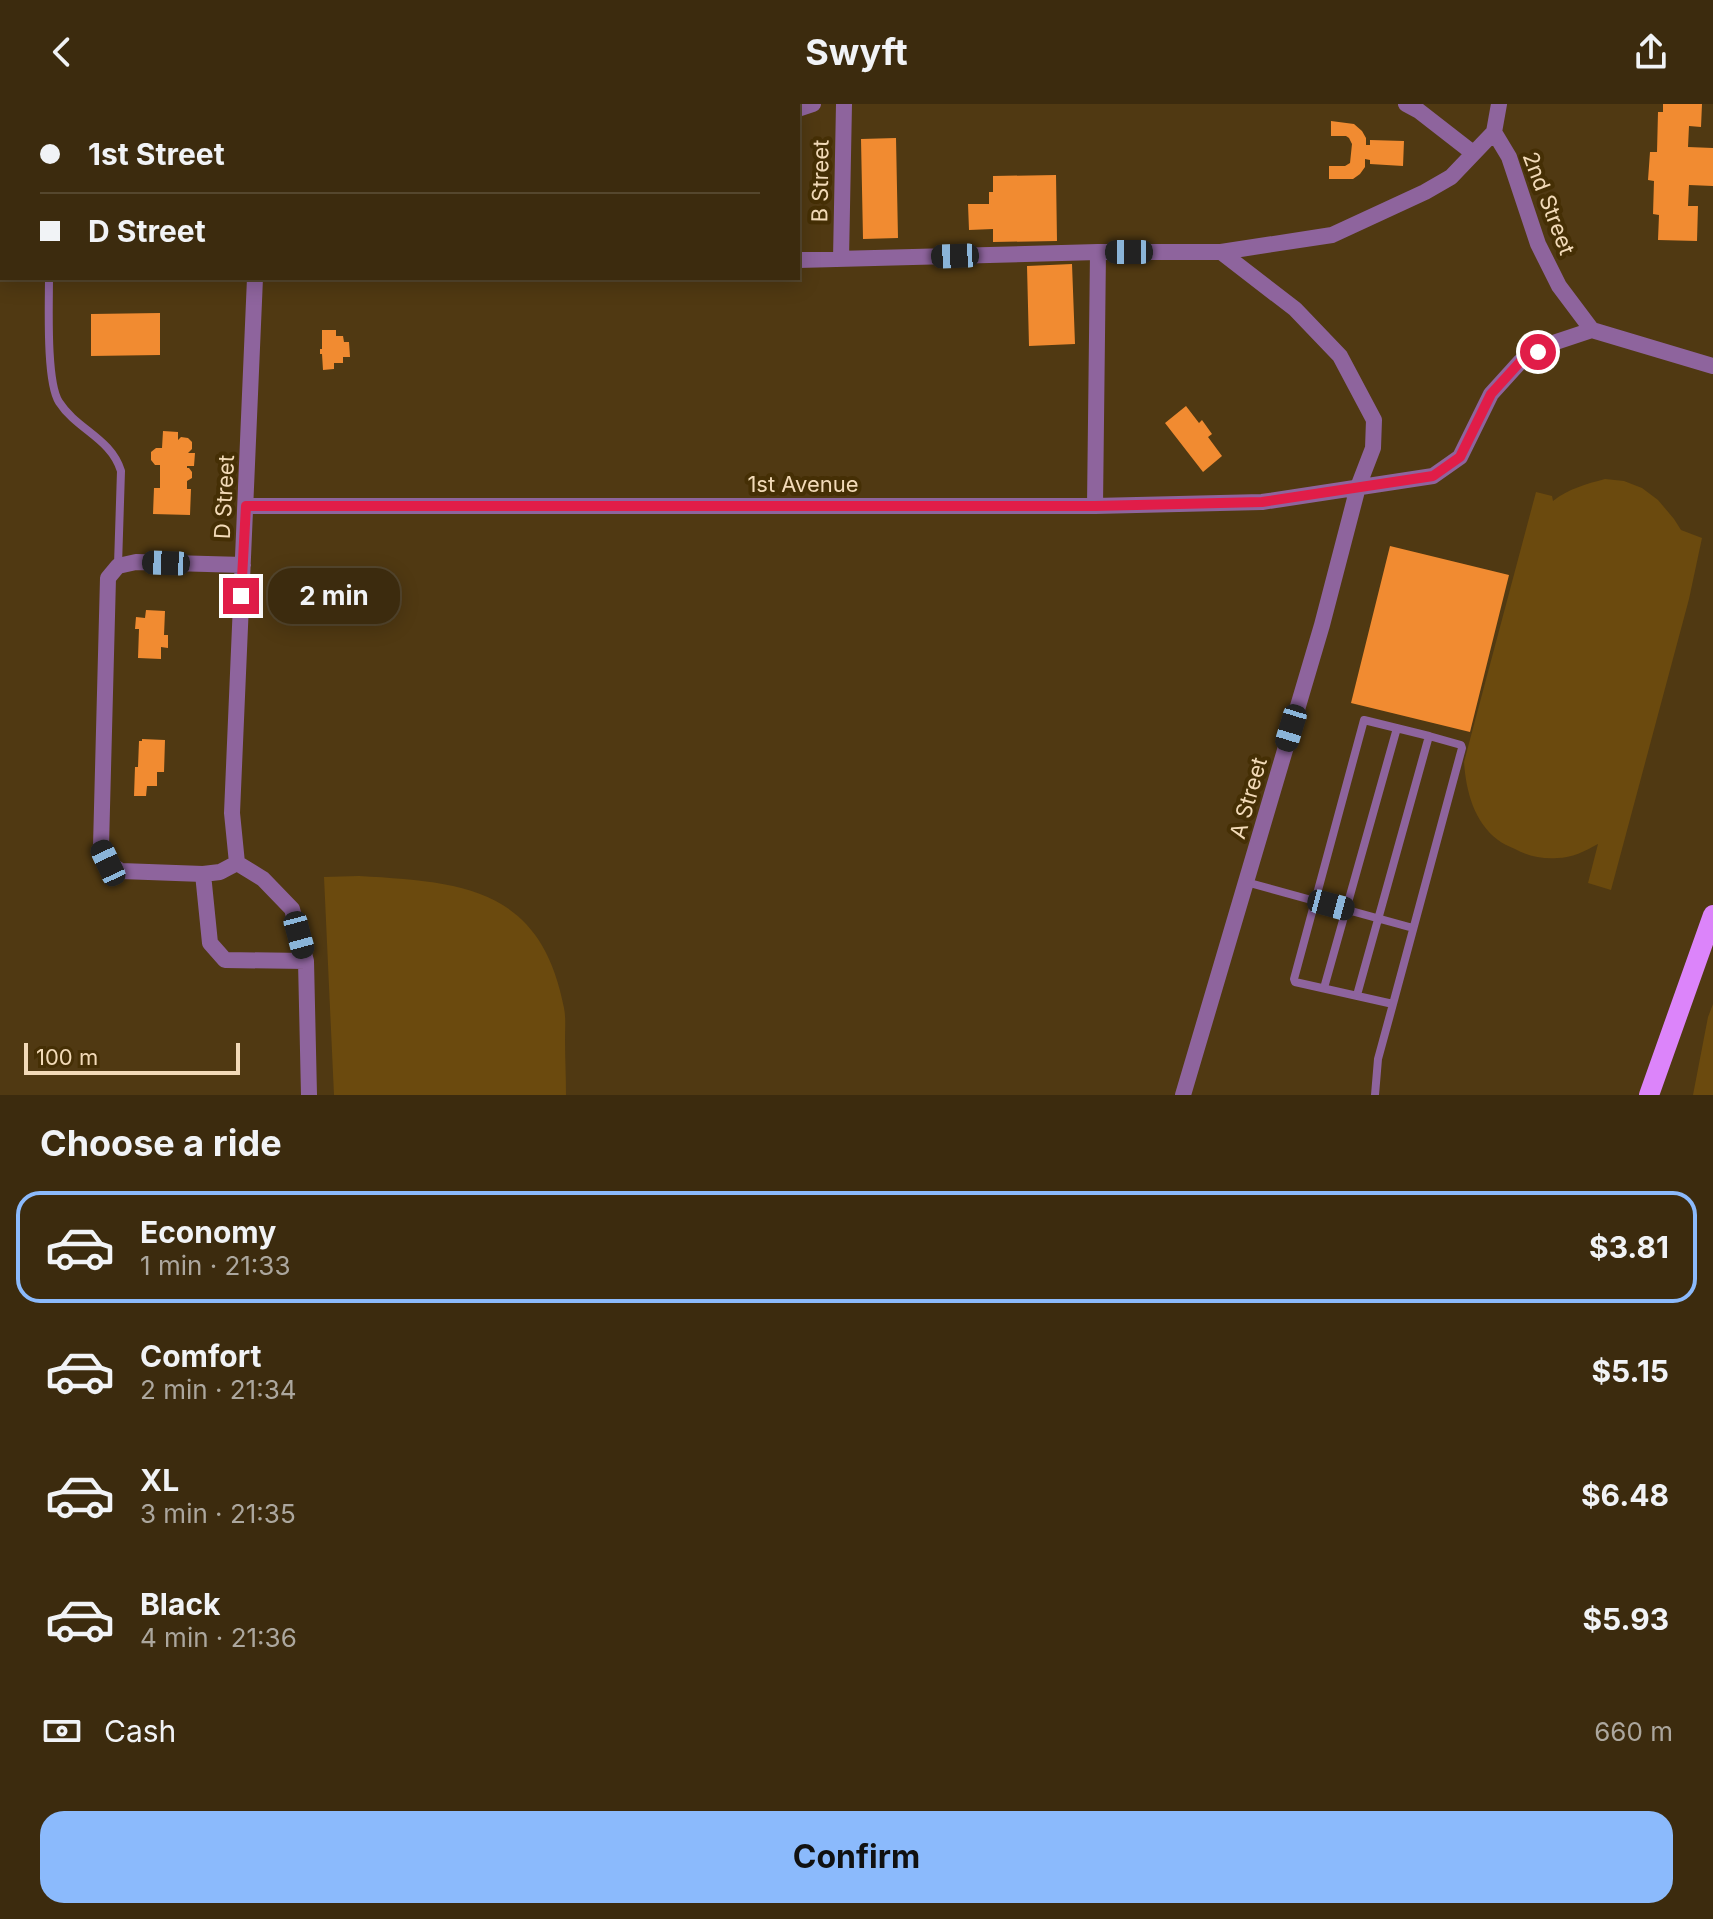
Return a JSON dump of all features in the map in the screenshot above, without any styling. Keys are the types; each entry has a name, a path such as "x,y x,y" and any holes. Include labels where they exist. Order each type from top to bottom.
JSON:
{"main road":[{"path":"1649,1095 1713,915"}],"street":[{"name":"B Street","path":"841,259 844,104"},
{"path":"1406,104 1473,153"},
{"path":"800,260 1221,252 1332,235 1451,177 1494,132 1499,104"},
{"name":"2nd Street","path":"1494,132 1509,157 1538,244 1559,286 1592,330"},
{"path":"1095,506 1098,252"},
{"name":"A Street","path":"1183,1095 1322,625 1358,487 1373,448 1374,420 1340,356 1295,309 1221,252"},
{"name":"D Street","path":"237,863 232,813 255,280"},
{"path":"1592,330 1713,366"},
{"name":"1st Avenue","path":"246,506 1095,506 1262,502 1433,476 1460,457 1491,394 1520,362 1556,342 1592,330"},
{"path":"243,565 136,562 118,566 108,578 101,846 108,863 121,871 203,874 220,872 237,863 263,879 292,909 306,961 309,1095"},
{"path":"203,874 210,943 225,960 306,961"}],"lane":[{"path":"49,280 51,359 57,400 116,456 121,471 118,566"},
{"path":"1375,1095 1378,1059 1393,1004 1413,928 1462,748 1461,745 1364,720 1294,979 1295,982 1393,1004"},
{"path":"1324,988 1397,728"},
{"path":"1357,995 1429,736"},
{"path":"1246,882 1413,928"}],"shaded area":[{"path":"1605,479 1624,481 1642,488 1658,500 1681,530 1702,538 1689,599 1611,890 1588,883 1598,844 1563,858 1546,858 1525,854 1498,840 1477,815 1464,762 1536,492 1552,496 1553,501 1571,490"},
{"path":"359,876 432,882 464,889 492,899 517,915 537,938 553,968 564,1008 566,1095 334,1095 324,877"},
{"path":"1713,1004 1713,1095 1693,1095 1708,1017"}],"building":[{"path":"1663,104 1702,104 1701,127 1689,126 1688,147 1713,148 1713,186 1689,185 1688,206 1698,206 1697,241 1658,240 1659,215 1653,214 1654,181 1648,180 1650,152 1657,152 1658,112 1663,112"},
{"path":"1331,121 1354,124 1366,138 1366,145 1370,145 1370,140 1404,141 1403,166 1370,164 1370,160 1365,159 1365,167 1353,179 1329,179 1329,166 1350,163 1352,144 1346,136 1331,136"},
{"path":"896,138 898,238 863,239 861,139"},
{"path":"1056,175 1057,241 993,242 993,229 969,230 968,204 989,204 993,176"},
{"path":"1072,264 1075,344 1029,346 1027,266"},
{"path":"160,313 160,355 91,356 91,314"},
{"path":"322,330 336,330 336,336 343,336 344,342 349,342 350,357 343,357 343,363 334,363 334,369 323,370 320,354"},
{"path":"1186,406 1199,423 1202,420 1212,434 1208,437 1222,456 1203,472 1165,423"},
{"path":"163,431 178,432 178,440 188,438 192,442 188,453 195,453 194,466 187,466 192,472 192,478 187,481 187,489 191,489 190,515 153,514 154,488 160,488 160,465 155,465 151,460 151,452 162,448"},
{"path":"1390,546 1509,575 1470,732 1351,703"},
{"path":"146,610 165,611 164,635 168,635 168,648 161,647 161,659 138,658 139,629 135,629 136,617 145,618"},
{"path":"165,740 164,772 157,772 157,786 147,786 146,796 134,796 135,767 138,767 139,741"}],"route":[{"path":"241,596 246,506 1095,506 1234,503 1262,502 1433,476 1460,457 1491,394 1520,362 1538,352"}]}
